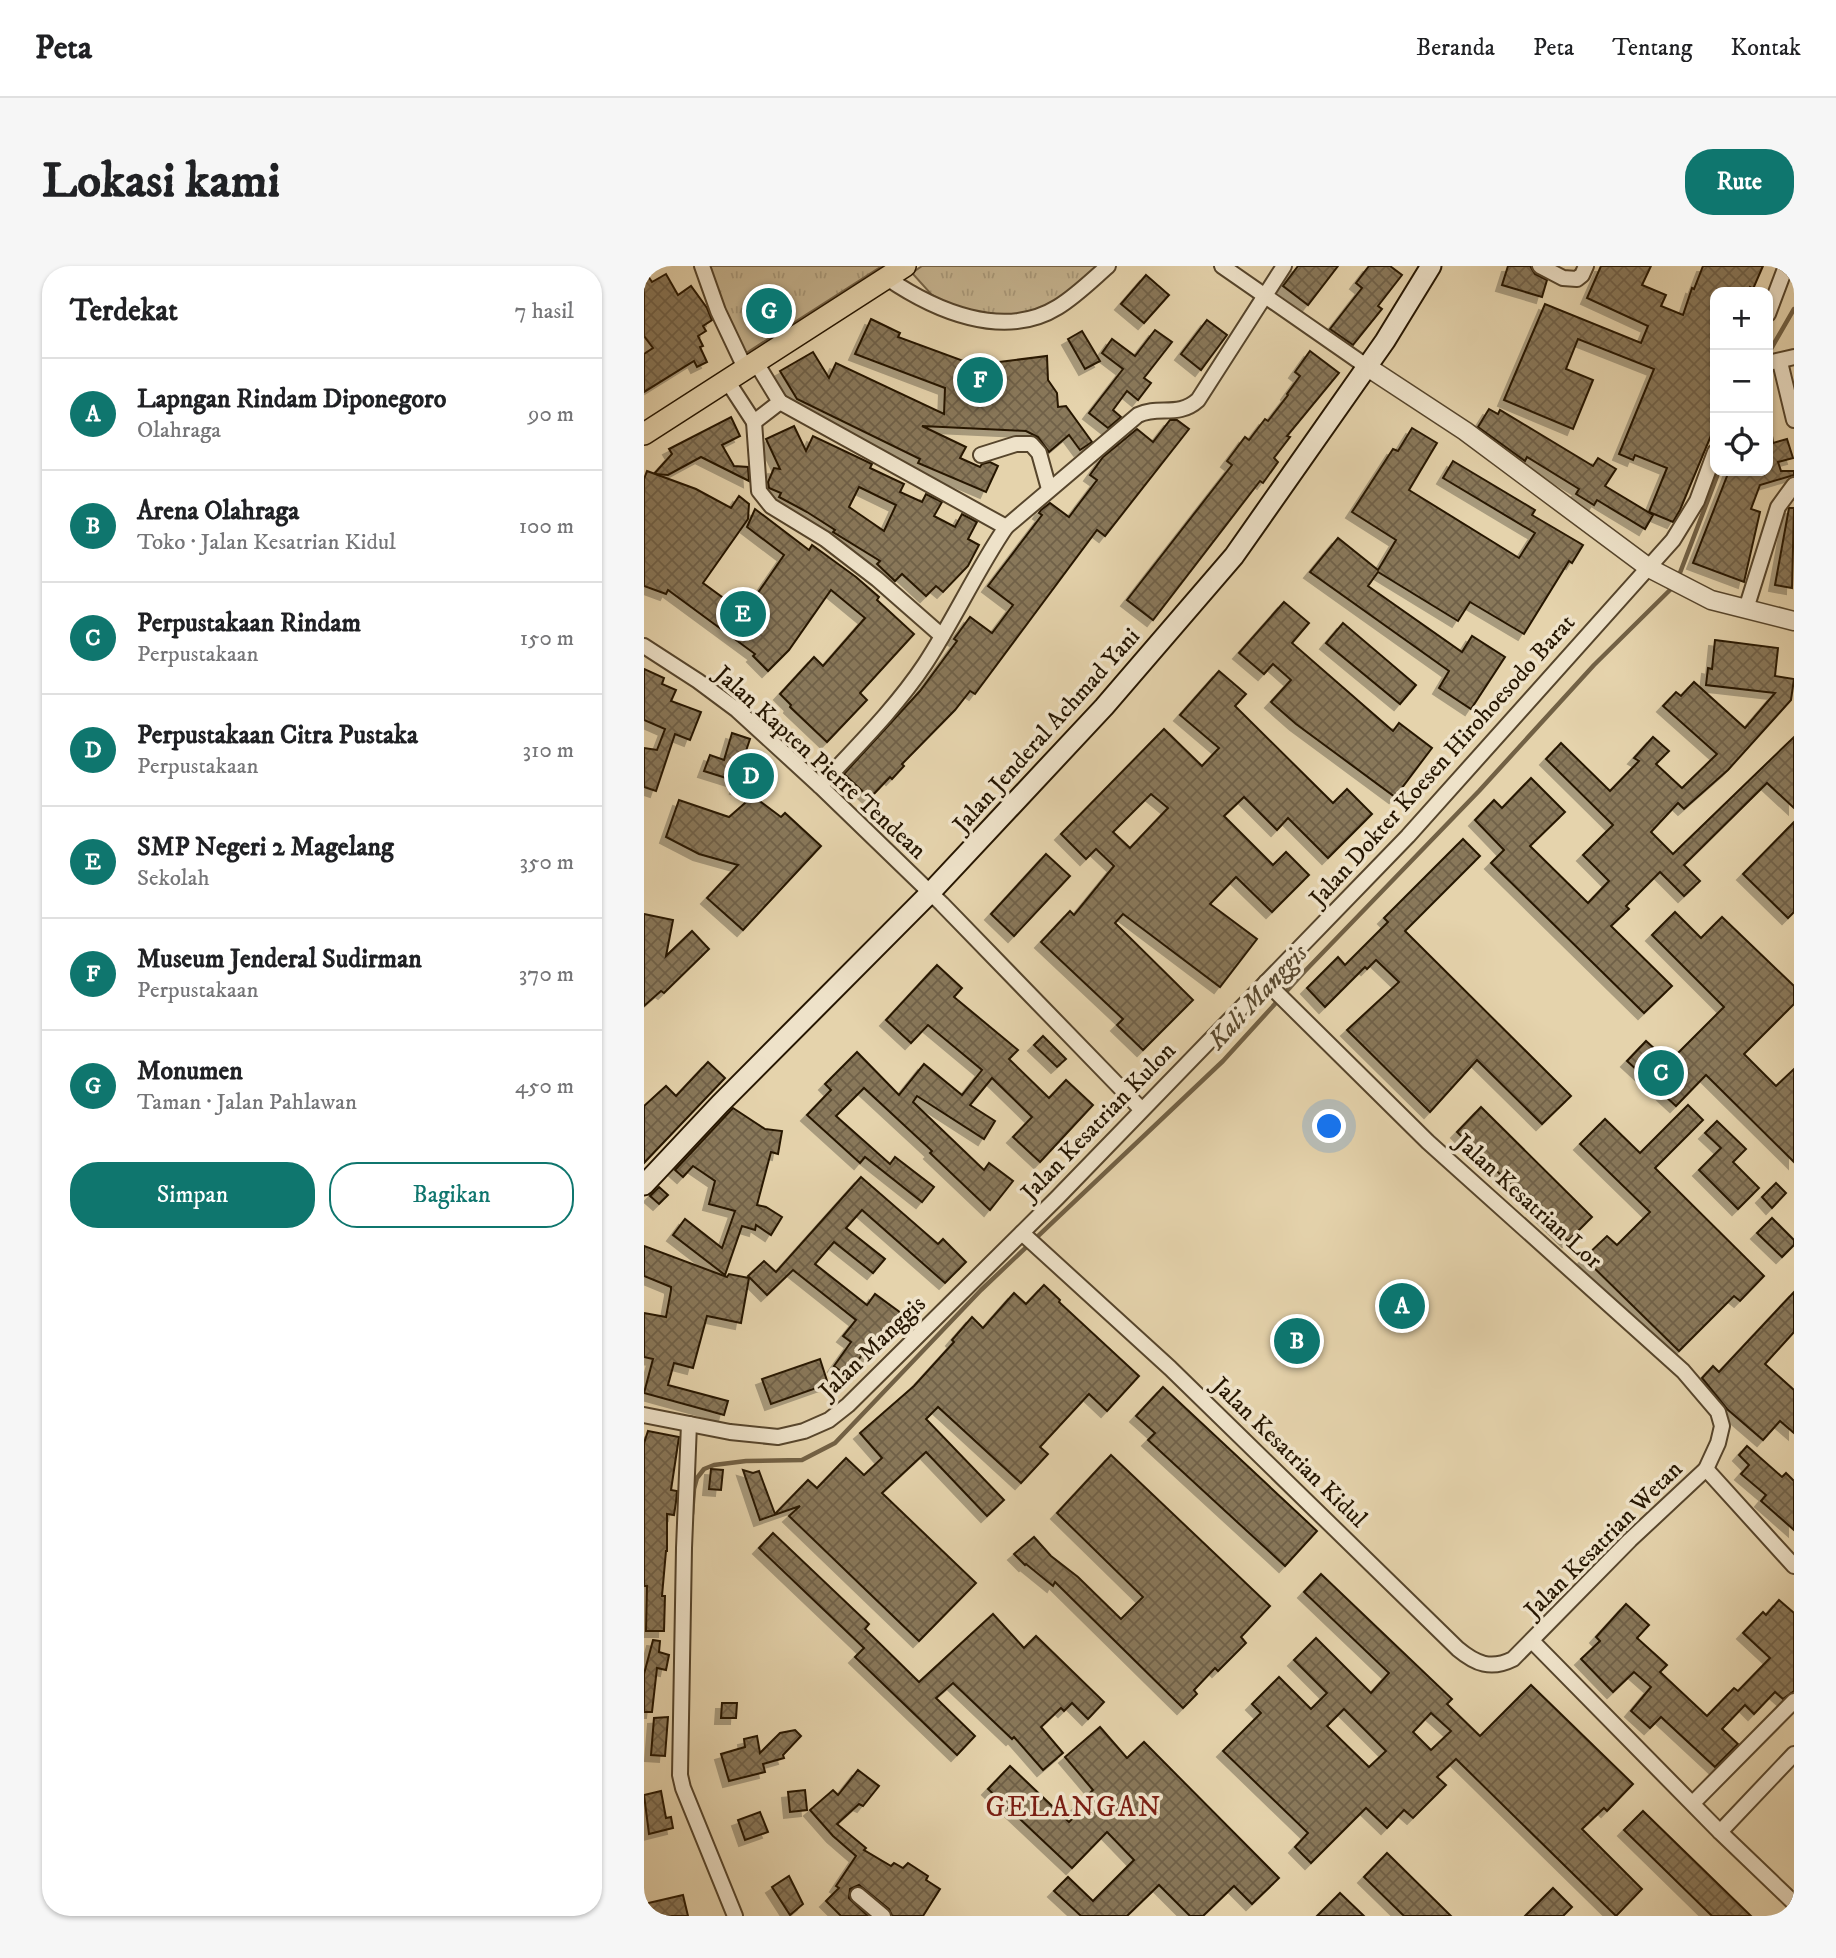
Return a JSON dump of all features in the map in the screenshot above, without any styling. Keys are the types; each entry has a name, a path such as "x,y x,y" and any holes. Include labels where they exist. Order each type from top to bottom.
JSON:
{"main road":[{"name":"Jalan Jenderal Achmad Yani","path":"644,1185 720,1104 930,893 1104,707 1234,556 1385,341 1431,266"},
{"path":"644,434 896,272"}],"street":[{"path":"702,266 718,311 750,364 780,402 1006,527"},
{"path":"896,272 915,297 942,310 982,320 1017,323 1057,309 1108,266"},
{"path":"1223,266 1465,431 1649,568 1711,600 1794,621"},
{"path":"820,786 908,687 942,636 981,564 1006,527 1138,415 1145,412 1186,410 1198,400 1283,266"},
{"path":"1540,266 1563,278 1577,279 1586,266"},
{"path":"1773,301 1786,266"},
{"path":"1778,361 1794,420"},
{"path":"726,379 754,422 759,491 771,506 805,525 856,563 942,636"},
{"path":"754,422 780,402"},
{"path":"981,455 1016,444 1031,444 1039,453 1049,489"},
{"name":"Jalan Dokter Koesen Hirohoesodo Barat","path":"1266,982 1408,836 1649,568 1673,540 1697,500 1710,465"},
{"path":"1746,609 1779,507 1794,485"},
{"name":"Jalan Kapten Pierre Tendean","path":"644,646 737,710 820,786 930,893 1141,1109"},
{"name":"Jalan Kesatrian Kulon","path":"1022,1233 1266,982"},
{"name":"Jalan Kesatrian Lor","path":"1266,982 1428,1142 1617,1310 1699,1389 1718,1412 1722,1426 1718,1443 1706,1469"},
{"name":"Jalan Manggis","path":"644,1415 730,1432 778,1437 804,1431 829,1420 848,1405 1022,1233"},
{"name":"Jalan Kesatrian Kidul","path":"1022,1233 1170,1368 1468,1658 1482,1665 1502,1665 1513,1659 1532,1641"},
{"path":"689,1424 680,1775 735,1916"},
{"path":"1706,1469 1794,1566"},
{"name":"Jalan Kesatrian Wetan","path":"1532,1641 1630,1540 1706,1469"},
{"path":"1532,1641 1720,1832 1794,1902"},
{"path":"1693,1804 1794,1701"},
{"path":"1720,1832 1794,1754"},
{"path":"858,1895 884,1916"}],"green space":[{"path":"708,266 882,266 743,355"},
{"path":"922,266 1102,266 1053,305 1020,317 955,309 931,294 912,273"}],"building":[{"path":"1298,266 1338,266 1308,305 1283,286"},
{"path":"1369,266 1390,266 1402,275 1378,306 1382,309 1353,345 1330,329 1362,288 1356,283"},
{"path":"1508,266 1530,266 1535,274 1547,280 1542,297 1502,285"},
{"path":"1601,266 1651,266 1642,285 1666,295 1661,306 1683,315 1703,266 1763,266 1754,287 1710,287 1710,438 1673,522 1649,512 1667,468 1635,455 1633,460 1619,454 1654,369 1578,339 1566,369 1593,380 1573,429 1504,400 1545,304 1641,343 1648,326 1587,298"},
{"path":"644,270 652,282 666,274 678,295 691,286 712,320 703,326 706,331 698,336 707,362 697,367 694,361 644,392 644,354 653,348 644,336"},
{"path":"1146,275 1169,295 1144,323 1121,304"},
{"path":"871,319 900,333 898,337 966,362 967,359 999,362 1047,356 1048,380 1057,393 1058,407 1066,406 1092,442 1080,450 1069,435 1049,452 1038,437 1026,431 922,426 966,447 960,458 980,467 990,462 998,466 986,492 918,463 920,459 797,399 780,371 813,352 829,378 836,363 944,414 945,388 855,354"},
{"path":"1207,320 1227,335 1201,370 1181,354"},
{"path":"1155,330 1172,342 1144,378 1151,383 1138,400 1127,391 1113,410 1121,417 1108,428 1089,413 1123,369 1102,353 1112,339 1135,356"},
{"path":"1082,331 1100,361 1085,369 1068,339"},
{"path":"1310,351 1339,373 1287,436 1290,437 1274,458 1278,462 1263,483 1260,481 1153,620 1127,600 1232,465 1227,461 1245,437 1249,440 1288,395 1300,376 1295,372"},
{"path":"1489,409 1498,414 1500,410 1593,466 1598,458 1616,469 1605,486 1653,515 1645,529 1597,500 1594,505 1576,494 1579,489 1527,457 1525,461 1478,427"},
{"path":"731,417 740,436 722,445 734,466 748,467 749,481 701,457 668,475 654,474 672,454 669,449"},
{"path":"1170,420 1177,420 1189,429 1105,536 1097,530 975,694 970,691 902,764 904,766 892,779 890,777 870,798 844,774 920,691 957,641 954,639 970,617 992,633 1013,605 988,586 1042,515 1039,513 1041,510 1050,503 1069,517 1097,480 1090,475 1103,457 1137,429 1153,442"},
{"path":"794,426 806,451 813,436 872,464 870,468 904,484 900,492 922,502 926,494 942,502 934,516 955,527 962,514 977,522 968,539 979,545 968,566 943,592 936,586 926,596 902,574 895,581 877,564 880,561 833,532 835,530 807,512 779,497 781,493 769,488 768,482 774,468 780,469 766,439","holes":["859,487 896,505 884,531 849,507"]},
{"path":"1412,428 1437,443 1409,490 1519,558 1535,533 1443,478 1453,461 1535,510 1532,515 1583,545 1572,563 1569,561 1524,634 1470,602 1458,621 1378,572 1368,586 1462,652 1472,636 1505,657 1471,709 1439,688 1449,671 1310,572 1338,538 1378,570 1396,540 1352,512 1393,449 1398,451"},
{"path":"1787,439 1793,458 1778,462 1781,471 1794,471 1794,475 1760,485 1751,509 1760,512 1744,582 1693,563 1727,476 1773,476 1773,443"},
{"path":"647,471 696,489 731,508 739,496 749,504 748,519 703,583 744,613 784,555 747,527 755,509 809,550 812,545 856,577 914,634 860,693 867,700 827,742 780,694 814,657 823,666 865,618 831,590 789,650 768,671 753,656 755,654 668,590 666,594 644,586 644,479"},
{"path":"1789,508 1794,508 1792,588 1775,585"},
{"path":"1284,602 1309,623 1292,643 1393,731 1399,723 1432,748 1395,797 1296,724 1271,702 1291,680 1273,664 1264,674 1239,653"},
{"path":"1343,623 1416,685 1400,704 1326,643"},
{"path":"1715,640 1778,648 1775,676 1794,679 1791,700 1728,770 1684,809 1678,803 1651,832 1673,854 1794,737 1794,808 1767,783 1684,865 1700,881 1684,896 1660,872 1626,906 1629,909 1611,926 1672,986 1644,1013 1491,863 1504,850 1475,820 1494,800 1502,808 1531,778 1565,812 1530,846 1588,903 1609,881 1583,855 1613,825 1546,759 1561,743 1610,791 1639,761 1634,758 1653,737 1669,751 1656,764 1682,788 1717,754 1663,706 1676,692 1681,696 1694,682 1745,728 1775,693 1706,685 1708,668 1712,669"},
{"path":"644,669 664,678 662,684 676,690 671,701 701,712 690,740 675,734 656,791 644,787 644,748 657,750 665,729 644,720"},
{"path":"1219,671 1246,694 1235,706 1333,803 1347,789 1372,814 1328,858 1288,818 1277,830 1244,797 1224,816 1273,865 1286,852 1309,875 1272,912 1236,877 1210,904 1257,939 1220,987 1123,914 1115,923 1193,1000 1143,1050 1117,1025 1123,1019 1041,942 1070,911 1074,915 1114,866 1096,849 1086,859 1061,834 1164,729 1202,766 1219,748 1180,715","holes":["1151,794 1168,808 1130,848 1113,832"]},
{"path":"732,733 750,739 745,754 771,765 746,791 736,788 739,782 704,771 710,755 724,760"},
{"path":"753,796 781,817 785,813 821,846 743,930 707,898 738,865 699,854 666,837 679,800 729,817"},
{"path":"1794,822 1794,912 1788,918 1743,874"},
{"path":"1463,839 1480,856 1405,931 1571,1096 1542,1124 1477,1060 1430,1112 1347,1030 1399,982 1376,960 1367,969 1365,967 1325,1007 1307,988 1338,957 1345,965 1388,922 1384,918"},
{"path":"1046,854 1070,876 1014,936 991,914"},
{"path":"1675,912 1701,938 1722,917 1794,986 1794,1004 1744,1054 1776,1086 1794,1069 1794,1162 1706,1075 1676,1106 1627,1061 1646,1041 1669,1062 1724,1007 1652,935"},
{"path":"644,914 673,920 666,956 692,931 709,949 664,993 661,991 644,1006"},
{"path":"937,965 962,988 954,997 1018,1050 1009,1059 1049,1098 1066,1080 1093,1105 1040,1162 1013,1137 1032,1117 992,1078 970,1105 995,1121 984,1139 917,1096 913,1102 984,1170 989,1163 1013,1181 990,1210 864,1088 836,1116 890,1164 895,1157 934,1187 922,1202 865,1157 860,1163 807,1115 831,1090 825,1084 857,1052 899,1095 924,1064 962,1095 982,1070 928,1025 911,1043 886,1020"},
{"path":"1043,1036 1066,1059 1057,1067 1034,1045"},
{"path":"708,1062 725,1078 644,1163 644,1106 666,1086 676,1096"},
{"path":"1688,1105 1703,1120 1655,1168 1764,1276 1740,1301 1734,1296 1679,1351 1584,1258 1607,1236 1617,1245 1650,1212 1580,1144 1605,1119 1640,1153"},
{"path":"1481,1107 1592,1217 1568,1241 1457,1132"},
{"path":"733,1108 765,1129 782,1131 778,1154 771,1152 757,1205 782,1217 771,1235 756,1225 755,1230 742,1226 725,1275 673,1235 685,1219 722,1248 735,1211 709,1204 715,1181 693,1166 683,1177 675,1170"},
{"path":"1717,1121 1746,1149 1733,1162 1759,1188 1738,1209 1699,1170 1721,1148 1705,1133"},
{"path":"861,1177 938,1244 943,1239 966,1262 945,1283 862,1210 846,1228 885,1259 873,1273 834,1242 815,1264 867,1305 875,1294 905,1316 872,1358 864,1352 847,1376 834,1366 851,1342 843,1336 856,1320 793,1270 767,1295 748,1276 764,1261 776,1272"},
{"path":"1776,1183 1786,1193 1772,1208 1762,1197"},
{"path":"659,1187 668,1195 659,1204 650,1196"},
{"path":"1772,1218 1794,1240 1794,1245 1782,1257 1757,1233"},
{"path":"644,1246 727,1277 729,1274 749,1278 741,1323 707,1316 693,1368 674,1363 668,1385 728,1401 724,1415 644,1393 653,1359 644,1357 644,1313 666,1317 671,1287 644,1276"},
{"path":"1044,1285 1139,1376 1107,1411 1089,1394 1040,1447 1048,1454 1021,1483 938,1407 926,1419 1004,1500 987,1516 926,1452 882,1493 976,1583 919,1641 789,1516 800,1506 760,1520 743,1470 753,1473 759,1471 775,1514 808,1480 817,1488 846,1458 864,1475 882,1458 860,1433 914,1386 954,1342 952,1340 972,1317 983,1328 1014,1293 1026,1304"},
{"path":"1794,1292 1794,1332 1765,1364 1794,1390 1794,1433 1780,1421 1763,1440 1727,1409 1702,1378 1713,1366 1719,1372"},
{"path":"820,1359 828,1384 771,1404 762,1379"},
{"path":"1163,1387 1317,1531 1285,1566 1148,1440 1155,1433 1136,1416"},
{"path":"648,1431 679,1437 671,1490 677,1491 674,1515 667,1514 667,1551 662,1596 665,1596 664,1631 646,1631 644,1443"},
{"path":"1747,1446 1782,1477 1786,1473 1794,1481 1794,1530 1761,1501 1766,1495 1741,1474 1749,1465 1739,1455"},
{"path":"1111,1455 1270,1606 1241,1637 1246,1643 1218,1671 1215,1668 1194,1690 1197,1694 1183,1708 1055,1582 1053,1586 1014,1554 1034,1537 1051,1556 1078,1577 1121,1619 1143,1597 1057,1513"},
{"path":"711,1469 723,1470 721,1490 709,1489"},
{"path":"773,1533 869,1624 865,1629 919,1682 993,1614 1024,1648 1036,1636 1104,1702 1088,1719 1072,1703 1064,1711 1061,1708 1041,1727 1063,1753 1043,1770 1014,1737 1012,1739 953,1683 936,1698 975,1736 957,1755 855,1657 864,1648 759,1548"},
{"path":"1321,1574 1452,1699 1447,1704 1480,1736 1531,1685 1633,1784 1607,1811 1604,1808 1582,1829 1642,1889 1616,1916 1456,1759 1437,1777 1446,1785 1413,1818 1404,1810 1387,1828 1366,1808 1311,1863 1295,1847 1308,1833 1223,1751 1261,1713 1252,1704 1279,1677 1311,1709 1327,1693 1294,1660 1316,1638 1371,1693 1389,1673 1304,1592","holes":["1344,1709 1386,1751 1369,1767 1327,1726","1431,1713 1451,1731 1431,1750 1413,1732"]},
{"path":"1779,1600 1794,1613 1794,1691 1783,1699 1775,1692 1754,1714 1745,1705 1722,1729 1738,1744 1715,1767 1661,1717 1650,1728 1631,1711 1651,1687 1634,1672 1613,1692 1581,1659 1600,1641 1596,1637 1626,1604 1649,1625 1637,1638 1667,1665 1660,1672 1707,1716 1734,1688 1738,1691 1770,1658 1743,1633 1763,1612 1766,1615"},
{"path":"653,1640 660,1641 659,1652 669,1655 666,1670 657,1668 652,1712 644,1712 644,1674"},
{"path":"722,1703 737,1703 736,1718 721,1718"},
{"path":"668,1717 665,1756 651,1755 654,1718"},
{"path":"1100,1727 1127,1758 1144,1742 1279,1878 1252,1904 1234,1886 1203,1916 1190,1916 1159,1885 1127,1916 1081,1916 1054,1891 1068,1877 1093,1901 1134,1860 1107,1832 1072,1868 988,1789 1010,1766 1069,1822 1079,1812 1075,1807 1093,1790 1065,1757"},
{"path":"795,1730 801,1736 783,1755 784,1758 763,1764 765,1772 729,1781 721,1754 745,1747 744,1739 757,1736 760,1753 780,1733"},
{"path":"858,1770 879,1786 863,1806 859,1804 837,1824 866,1848 864,1850 891,1866 894,1863 903,1868 908,1863 928,1876 926,1880 940,1889 923,1916 892,1916 889,1909 859,1885 850,1889 849,1898 868,1916 841,1916 826,1901 839,1888 836,1886 856,1856 833,1836 810,1810 833,1790 838,1795"},
{"path":"805,1790 807,1810 790,1812 788,1792"},
{"path":"661,1791 666,1818 671,1817 673,1828 649,1834 644,1795"},
{"path":"1643,1811 1751,1916 1712,1916 1624,1830"},
{"path":"760,1812 768,1832 745,1840 738,1820"},
{"path":"1387,1853 1451,1916 1404,1916 1364,1877"},
{"path":"789,1876 803,1904 790,1915 772,1887"},
{"path":"1553,1888 1572,1907 1563,1916 1525,1916"},
{"path":"1340,1893 1364,1916 1317,1916"},
{"path":"683,1895 688,1916 644,1916 644,1904"}],"waterway":[{"name":"Kali Manggis","path":"1770,350 1794,309"},
{"name":"Kali Manggis","path":"1678,578 1717,476"},
{"name":"Kali Manggis","path":"692,1514 694,1489 697,1478 704,1469 746,1461 802,1460 835,1443 981,1290 1223,1061 1305,971 1479,791 1594,665 1674,586"}],"place":[{"name":"Monumen","path":"769,311"},
{"name":"Museum Jenderal Sudirman","path":"980,380"},
{"name":"SMP Negeri 2 Magelang","path":"743,614"},
{"name":"Perpustakaan Citra Pustaka","path":"751,776"},
{"name":"Perpustakaan Rindam","path":"1661,1073"},
{"name":"Lapngan Rindam Diponegoro","path":"1402,1306"},
{"name":"Arena Olahraga","path":"1297,1341"}],"district":[{"name":"GELANGAN","path":"1074,1806"}]}
